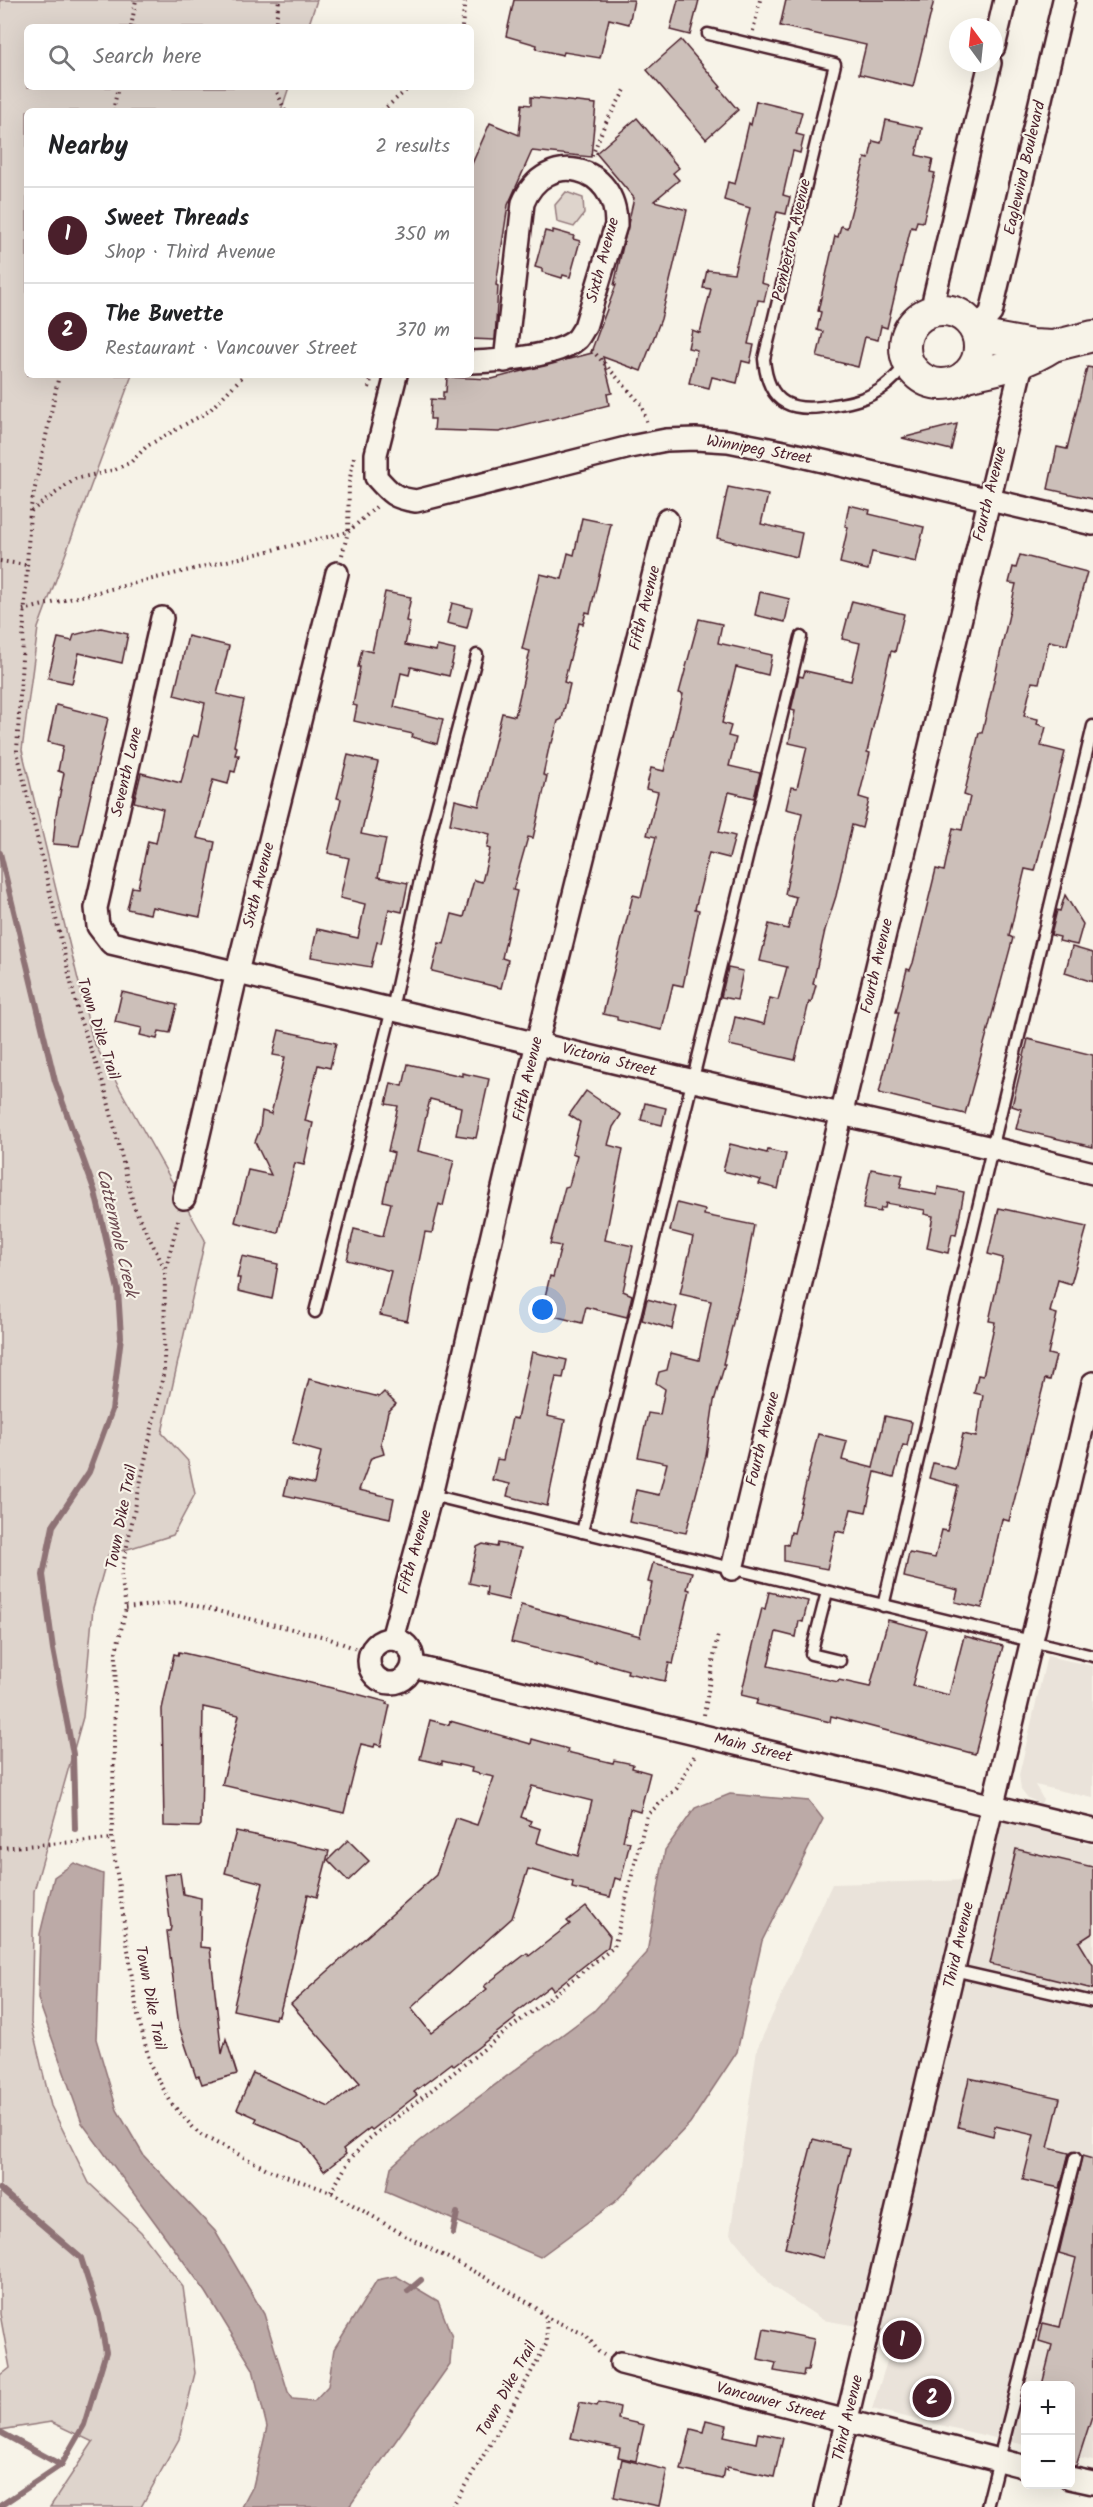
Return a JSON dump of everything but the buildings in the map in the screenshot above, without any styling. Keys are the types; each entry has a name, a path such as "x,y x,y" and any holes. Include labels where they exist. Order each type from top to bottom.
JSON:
{"street":[{"path":"1001,18 1005,0"},
{"name":"Eaglewind Boulevard","path":"977,333 990,313 1064,0"},
{"path":"935,310 934,298 988,72"},
{"path":"505,361 523,203 528,190 541,178 555,172 567,169 580,170 586,174"},
{"name":"Sixth Avenue","path":"580,336 585,327 616,218 612,197 606,187 586,174"},
{"path":"965,376 973,368 978,358 977,333 969,320 947,309 923,314 908,331 905,353 908,363 923,380 933,383 945,384 965,376 1022,364 1053,346"},
{"path":"977,333 1032,345 1053,346 1093,336"},
{"path":"474,362 505,361 560,348 580,336"},
{"name":"Fourth Avenue","path":"732,1569 1022,364"},
{"path":"390,494 376,477 376,453 395,378"},
{"name":"Winnipeg Street","path":"390,494 416,501 651,443 696,439 728,441 988,498 1093,524"},
{"name":"Fifth Avenue","path":"392,1640 431,1495 537,1043 667,520"},
{"name":"Sixth Avenue","path":"184,1198 237,972 337,573"},
{"name":"Seventh Lane","path":"98,926 96,908 162,618"},
{"name":"Victoria Street","path":"98,926 111,943 1093,1173"},
{"name":"Third Avenue","path":"826,2507 1093,1383"},
{"path":"392,1640 406,1645 413,1658 413,1666 405,1678 399,1682 385,1683 378,1680 370,1668 370,1654 378,1643 392,1640"},
{"name":"Main Street","path":"413,1666 1093,1830"},
{"name":"Vancouver Street","path":"621,2363 1021,2466"},
{"path":"1075,2479 1093,2483"}],"lane":[{"name":"Pemberton Avenue","path":"708,34 835,64 764,360 765,376 772,390 783,402 799,409 811,410 860,400 885,386 908,363"},
{"path":"582,1532 801,638"},
{"path":"315,1312 392,1009 430,834 477,655"},
{"path":"884,1606 1093,726"},
{"path":"431,1495 1093,1656"},
{"path":"827,1592 811,1654 840,1661"},
{"path":"953,1970 1093,2002"},
{"path":"987,2507 1075,2158"}],"path":[{"path":"132,24 136,0"},
{"path":"275,24 279,0"},
{"path":"462,24 465,0"},
{"path":"750,44 760,0"},
{"path":"114,108 117,90"},
{"path":"276,90 284,108"},
{"path":"385,108 407,90"},
{"path":"586,174 604,126 625,90"},
{"path":"580,336 642,405 651,443"},
{"name":"Town Dike Trail","path":"58,378 30,511 16,751 79,1017 104,1085 134,1207 165,1269 164,1371 121,1574 126,1608 116,1652 112,1839 137,2012 151,2067 172,2104 199,2134 268,2170 331,2192 406,2236 492,2281 535,2307 546,2318 547,2343 505,2420 452,2507"},
{"path":"30,511 75,479 114,470 131,462 147,446 209,411 241,378"},
{"path":"23,610 348,532 390,494"},
{"path":"337,573 348,532"},
{"path":"0,561 27,565"},
{"path":"165,1269 184,1198"},
{"path":"126,1608 180,1602 325,1637 370,1654"},
{"path":"703,1722 718,1633"},
{"path":"331,2192 350,2159 369,2139 614,1947 647,1815 677,1788 695,1757 698,1747"},
{"path":"0,1848 112,1839"},
{"path":"546,2318 586,2335 599,2352 621,2363"}],"shaded area":[{"path":"0,0 317,0 309,24 24,24 24,90 288,90 282,108 24,108 24,378 131,378 38,628 22,750 93,1041 205,1240 162,1433 188,1461 195,1494 173,1535 108,1555 93,1608 83,1717 34,1891 31,2023 51,2106 89,2183 141,2232 183,2287 195,2373 179,2439 141,2507 50,2507 93,2442 51,2422 0,2430 0,2376 10,2368 0,2314"},
{"path":"566,192 583,198 584,214 574,227 557,222 555,205"},
{"path":"1047,1656 1093,1666 1093,1798 1035,1785 1043,1799 1041,1804 1028,1798 1021,1789 1019,1775"},
{"path":"730,1794 809,1801 823,1819 762,1941 737,2052 690,2123 615,2202 540,2257 386,2191 391,2167 420,2141 594,2011 647,1953 665,1850 695,1808"},
{"path":"996,1819 1093,1845 1093,2461 1075,2457 1075,2381 1021,2381 1021,2444 872,2409 896,2333 823,2320 772,2286 730,2234 757,2049 832,1884 972,1880"},
{"path":"74,1863 103,1874 96,2039 117,2110 144,2156 215,2231 264,2314 288,2392 293,2399 314,2401 328,2386 334,2349 377,2280 396,2276 438,2301 452,2337 450,2364 349,2507 242,2507 253,2486 267,2427 253,2369 206,2292 82,2123 38,1999 40,1934 54,1877"}],"waterway":[{"name":"Cattermole Creek","path":"0,853 55,1081 95,1192 118,1290 121,1337 112,1410 89,1472 53,1526 43,1575 53,1649 73,1754 75,1829"},
{"path":"0,2189 81,2258 99,2315 106,2352 84,2425 61,2465 0,2506"},
{"path":"453,2233 457,2213"},
{"path":"408,2291 421,2280"},
{"path":"0,2432 61,2465"}],"place":[{"name":"Sweet Threads","path":"902,2340"},
{"name":"The Buvette","path":"932,2398"}]}
